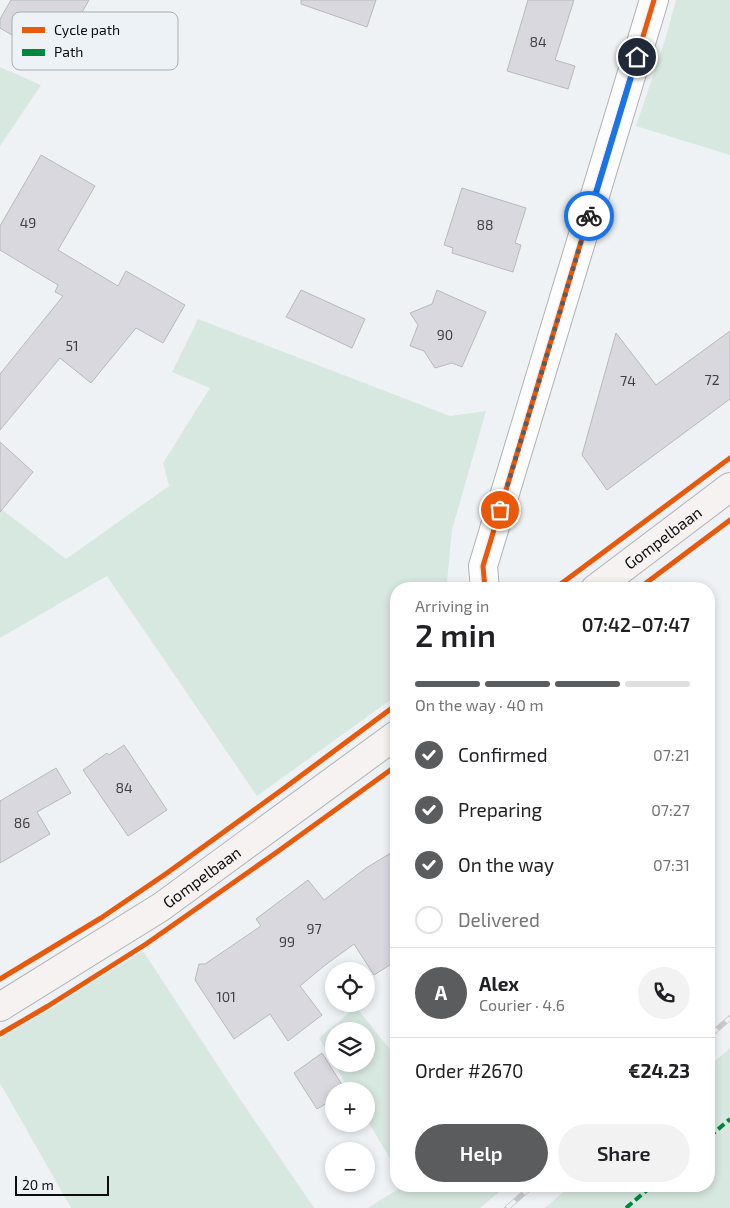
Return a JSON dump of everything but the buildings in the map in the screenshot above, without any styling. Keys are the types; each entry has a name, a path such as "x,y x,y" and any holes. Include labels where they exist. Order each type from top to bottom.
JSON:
{"street":[{"path":"485,582 483,566 654,0"},
{"name":"Gompelbaan","path":"604,582 730,487"},
{"name":"Gompelbaan","path":"0,1007 162,907 390,739"}],"shaded area":[{"path":"676,0 730,0 730,155 636,126 665,40"},
{"path":"0,67 41,85 0,146"},
{"path":"198,319 450,416 486,411 452,530 447,582 390,582 390,700 257,796 107,576 0,638 0,508 66,559 169,486 163,463 210,388 172,372"},
{"path":"143,951 314,1208 71,1208 0,1083 0,1038"},
{"path":"350,1012 360,1012 368,1022 338,1022"},
{"path":"375,1031 390,1050 390,1159 374,1132 375,1082 345,1082 339,1072 375,1072"},
{"path":"325,1033 325,1048 319,1038"},
{"path":"730,1048 730,1208 545,1208 563,1192 715,1192 715,1061"},
{"path":"393,1192 499,1192 480,1208 368,1208"}],"railway":[{"path":"715,1031 730,1018"},
{"path":"507,1208 525,1192"}],"marked path":[{"path":"715,1132 730,1119"},
{"path":"626,1208 645,1192"}],"cycle path":[{"path":"484,582 483,566 654,0"},
{"path":"563,582 730,458"},
{"path":"647,582 730,520"},
{"path":"0,979 101,918 167,873 390,709"},
{"path":"0,1034 146,944 390,770"}],"way so far":[{"path":"500,510 589,216"}],"route":[{"path":"589,216 637,57"}]}
